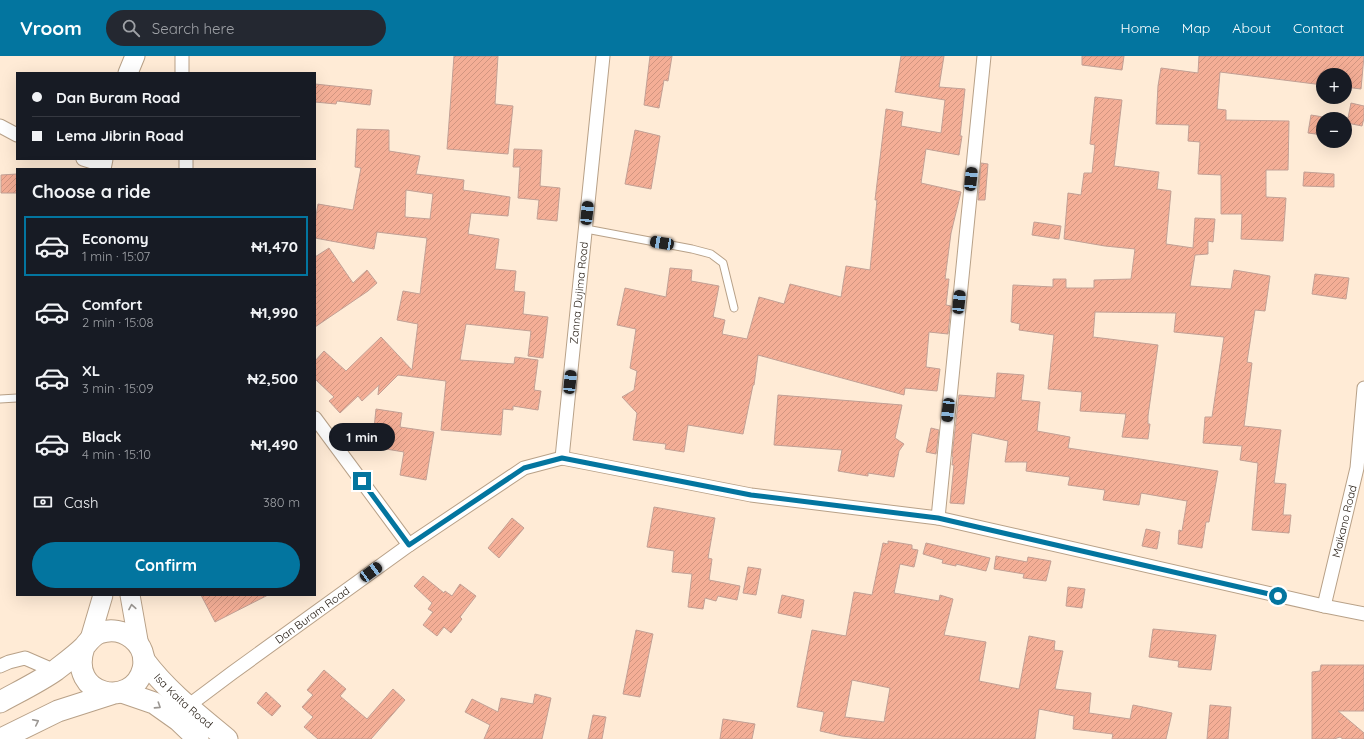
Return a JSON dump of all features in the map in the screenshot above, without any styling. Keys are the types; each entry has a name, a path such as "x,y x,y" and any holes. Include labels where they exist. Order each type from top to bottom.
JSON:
{"main road":[{"path":"0,702 55,671 98,633 107,630 117,630 126,633 134,638 142,653 143,670 138,680 131,687 58,711 1,739"},
{"path":"87,643 80,657 84,678 91,686 100,692 116,693"},
{"name":"Isa Kaita Road","path":"142,653 156,677 227,739"},
{"name":"Isa Kaita Road","path":"116,693 154,703 178,720 198,739"}],"street":[{"path":"128,72 135,56"},
{"path":"182,56 182,72"},
{"name":"Zanna Dujima Road","path":"562,458 603,56"},
{"path":"938,518 984,56"},
{"path":"0,126 16,134"},
{"path":"87,160 102,164"},
{"name":"Maikano Road","path":"1324,606 1360,468 1364,388"},
{"path":"316,419 409,545"},
{"name":"Dan Buram Road","path":"188,706 409,545 524,468 562,458 751,495 938,518 1364,614"},
{"path":"87,643 103,596"},
{"name":"Isa Kaita Road","path":"130,596 142,653"},
{"path":"0,666 25,658 55,671"}],"lane":[{"path":"586,229 692,248 711,254 723,263 734,308"},
{"path":"0,399 16,398"}],"building":[{"path":"454,56 498,56 495,104 513,106 508,154 447,149"},
{"path":"650,56 672,56 668,81 664,80 659,108 644,105"},
{"path":"901,56 944,56 939,87 965,89 960,136 962,136 959,155 926,149 921,183 961,192 951,233 945,279 949,279 946,305 951,306 948,334 929,332 926,367 940,369 937,391 905,388 904,395 758,355 754,385 743,434 688,425 684,452 665,449 666,444 633,440 637,413 622,397 634,390 637,371 630,368 636,329 617,325 625,288 666,297 670,268 692,270 691,281 719,286 713,317 725,320 722,334 747,339 759,297 784,304 790,284 841,297 846,266 870,270 877,200 875,200 886,109 903,112 901,126 941,133 945,100 895,92"},
{"path":"1082,56 1124,56 1122,70 1082,65"},
{"path":"1199,56 1364,56 1361,89 1352,88 1352,68 1316,68 1316,84 1220,72 1217,109 1226,110 1226,120 1289,121 1288,170 1266,170 1266,197 1286,198 1283,241 1241,239 1242,214 1221,214 1221,175 1198,174 1200,142 1188,141 1189,125 1156,124 1158,86 1161,68 1198,73"},
{"path":"316,84 372,90 370,105 337,101 336,104 316,102"},
{"path":"1095,97 1122,100 1114,166 1159,172 1157,189 1171,191 1166,244 1193,248 1195,218 1215,219 1213,242 1208,241 1208,254 1195,255 1190,286 1231,289 1234,270 1270,276 1265,311 1255,310 1247,362 1252,363 1244,426 1281,430 1274,483 1286,484 1283,515 1291,515 1289,533 1252,530 1258,463 1240,460 1242,446 1203,443 1205,417 1212,417 1224,337 1174,332 1176,313 1095,312 1093,337 1158,345 1148,416 1148,424 1150,424 1148,439 1122,437 1126,414 1080,411 1082,392 1048,389 1054,335 1019,330 1020,324 1011,322 1013,285 1053,287 1053,279 1066,279 1066,288 1094,288 1094,280 1131,279 1135,249 1105,246 1064,239 1068,193 1081,195 1084,173 1092,173 1095,145 1090,144"},
{"path":"1352,103 1364,106 1362,126 1352,124 1352,112 1349,112"},
{"path":"1311,115 1316,116 1316,134 1308,133"},
{"path":"357,129 389,130 389,151 420,156 416,174 464,180 463,190 510,197 508,216 471,213 468,234 499,239 495,269 516,271 514,291 525,292 523,314 548,317 543,358 528,356 531,331 466,324 460,360 514,364 515,357 538,360 534,390 541,391 538,410 513,406 513,410 503,409 501,435 441,430 446,381 398,375 378,395 379,385 362,401 358,396 340,413 329,401 334,397 316,380 316,360 324,351 346,371 381,337 412,370 418,324 397,320 403,291 420,294 427,238 377,232 374,249 316,238 316,216 318,204 353,210 361,168 355,167","holes":["406,190 433,194 430,219 405,217"]},
{"path":"635,130 660,136 651,189 625,184"},
{"path":"514,149 542,150 540,186 560,188 557,221 537,219 539,200 518,198 520,167 513,167"},
{"path":"981,163 988,164 985,200 978,200"},
{"path":"1304,172 1334,174 1334,187 1303,186"},
{"path":"16,174 16,193 1,193 1,175"},
{"path":"1034,222 1061,226 1059,239 1032,235"},
{"path":"329,248 353,283 367,270 377,283 368,291 316,326 316,256"},
{"path":"1315,274 1349,278 1346,299 1312,294"},
{"path":"997,373 1024,375 1021,400 1040,402 1037,431 1070,437 1068,448 1218,471 1209,522 1206,522 1202,548 1178,544 1179,530 1182,531 1187,501 1141,493 1139,505 1103,500 1105,490 1068,485 1070,477 1026,471 1027,462 1005,462 1008,441 972,433 964,504 950,503 954,465 952,465 952,456 959,395 995,398"},
{"path":"778,395 902,405 895,438 904,444 899,451 894,477 868,473 868,476 838,471 842,450 774,445"},
{"path":"376,409 402,413 400,427 434,432 426,480 400,475 404,452 380,448 373,438"},
{"path":"931,428 939,430 936,454 926,452"},
{"path":"654,507 715,518 708,558 712,559 709,580 740,586 737,600 718,596 716,601 705,598 703,609 688,607 692,574 672,572 674,551 647,547"},
{"path":"512,518 524,528 499,558 488,548"},
{"path":"1146,529 1160,532 1157,549 1142,546"},
{"path":"888,541 912,545 912,549 918,550 914,567 900,564 894,593 939,601 940,595 953,599 944,635 986,642 979,681 1019,689 1029,636 1055,641 1054,650 1063,651 1055,689 1091,693 1089,713 1130,719 1133,705 1172,713 1166,739 1112,739 1113,734 1073,729 1074,716 1039,709 1035,739 870,739 842,736 820,731 824,712 797,707 812,630 846,636 854,592 872,595 883,543 888,544","holes":["852,680 890,688 884,722 845,717"]},
{"path":"926,543 990,558 986,571 956,564 956,566 942,563 943,560 923,554"},
{"path":"996,556 1027,562 1028,557 1051,561 1046,581 1023,578 1024,574 994,569"},
{"path":"748,567 761,569 756,595 743,593"},
{"path":"423,576 444,593 445,591 452,596 460,584 476,596 460,617 462,619 451,633 444,627 437,636 423,625 433,612 428,609 432,603 414,586"},
{"path":"1068,587 1085,589 1082,608 1066,606"},
{"path":"782,595 804,600 801,618 778,613"},
{"path":"202,596 266,596 215,622"},
{"path":"1153,629 1216,635 1211,670 1178,667 1179,661 1149,657"},
{"path":"636,630 653,634 640,697 623,694"},
{"path":"1321,665 1364,665 1364,711 1338,711 1364,733 1364,739 1343,739 1340,737 1334,739 1312,739 1312,672 1320,671"},
{"path":"324,670 346,689 340,696 367,719 393,689 405,700 371,739 318,739 304,727 313,717 302,707 313,695 307,690"},
{"path":"266,692 281,706 272,716 257,703"},
{"path":"535,694 551,698 542,739 484,739 490,725 465,712 472,699 498,712 501,698 533,704"},
{"path":"1210,705 1231,707 1228,739 1207,739"},
{"path":"593,715 606,717 602,739 588,739"},
{"path":"723,719 755,724 752,739 720,739"}],"route":[{"path":"362,481 409,545 524,468 562,458 751,495 938,518 1278,596"}]}
